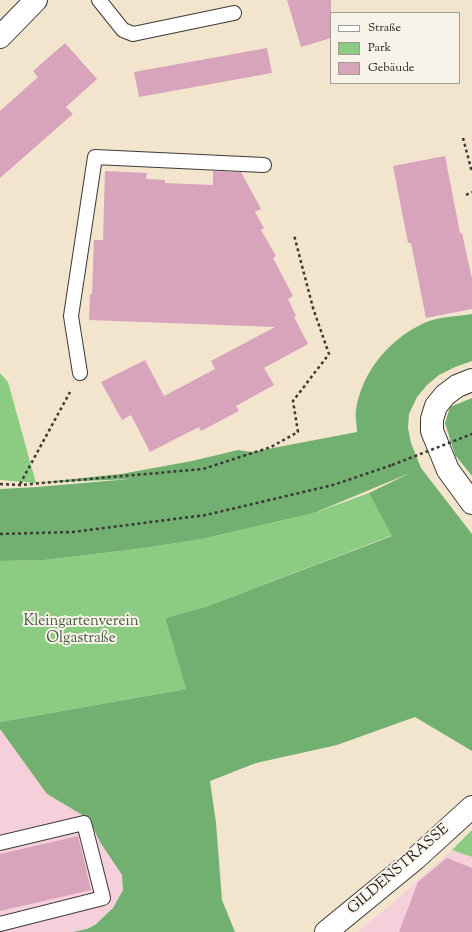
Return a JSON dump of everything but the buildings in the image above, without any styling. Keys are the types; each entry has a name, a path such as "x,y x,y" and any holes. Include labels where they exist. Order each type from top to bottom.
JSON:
{"street":[{"path":"0,37 36,0"},
{"path":"472,380 457,386 445,395 436,406 432,419 432,431 448,470 472,503"},
{"name":"GILDENSTRASSE","path":"326,932 415,859 472,807"}],"lane":[{"path":"99,0 123,30 134,34 234,13"},
{"path":"80,373 71,316 95,157 264,165"},
{"path":"0,843 84,823 103,898 0,924"}],"path":[{"path":"464,138 472,172"},
{"path":"466,195 472,192"},
{"path":"0,484 20,484 203,469 272,447 298,432 293,401 329,354 313,308 294,235"},
{"path":"20,484 80,373"},
{"path":"0,534 73,532 206,515 333,485 392,465 472,434"}],"shaded area":[{"path":"0,729 47,794 89,819 100,842 122,875 123,890 113,908 95,925 87,929 73,932 0,932"},
{"path":"452,850 472,857 472,932 357,932 387,908"}],"green space":[{"path":"472,314 472,361 439,375 427,385 417,397 409,414 408,428 411,443 421,468 472,534 472,751 415,717 337,745 256,763 210,781 216,823 222,900 235,932 73,932 87,929 95,925 113,908 123,890 122,875 100,842 89,819 47,794 0,729 0,722 186,689 165,618 205,607 392,536 369,493 410,473 314,513 202,539 137,549 44,560 0,561 0,489 130,479 36,483 121,474 192,461 238,450 252,452 357,432 356,410 359,395 372,368 391,345 415,327 429,321"},
{"path":"0,373 8,382 36,483 0,480"},
{"path":"472,398 472,476 455,455 445,423 450,407"},
{"name":"Kleingartenverein Olgastraße","path":"369,493 393,535 205,607 165,618 186,689 0,722 0,561 44,560 137,549 202,539 314,513"},
{"path":"472,830 472,857 452,850"}]}
